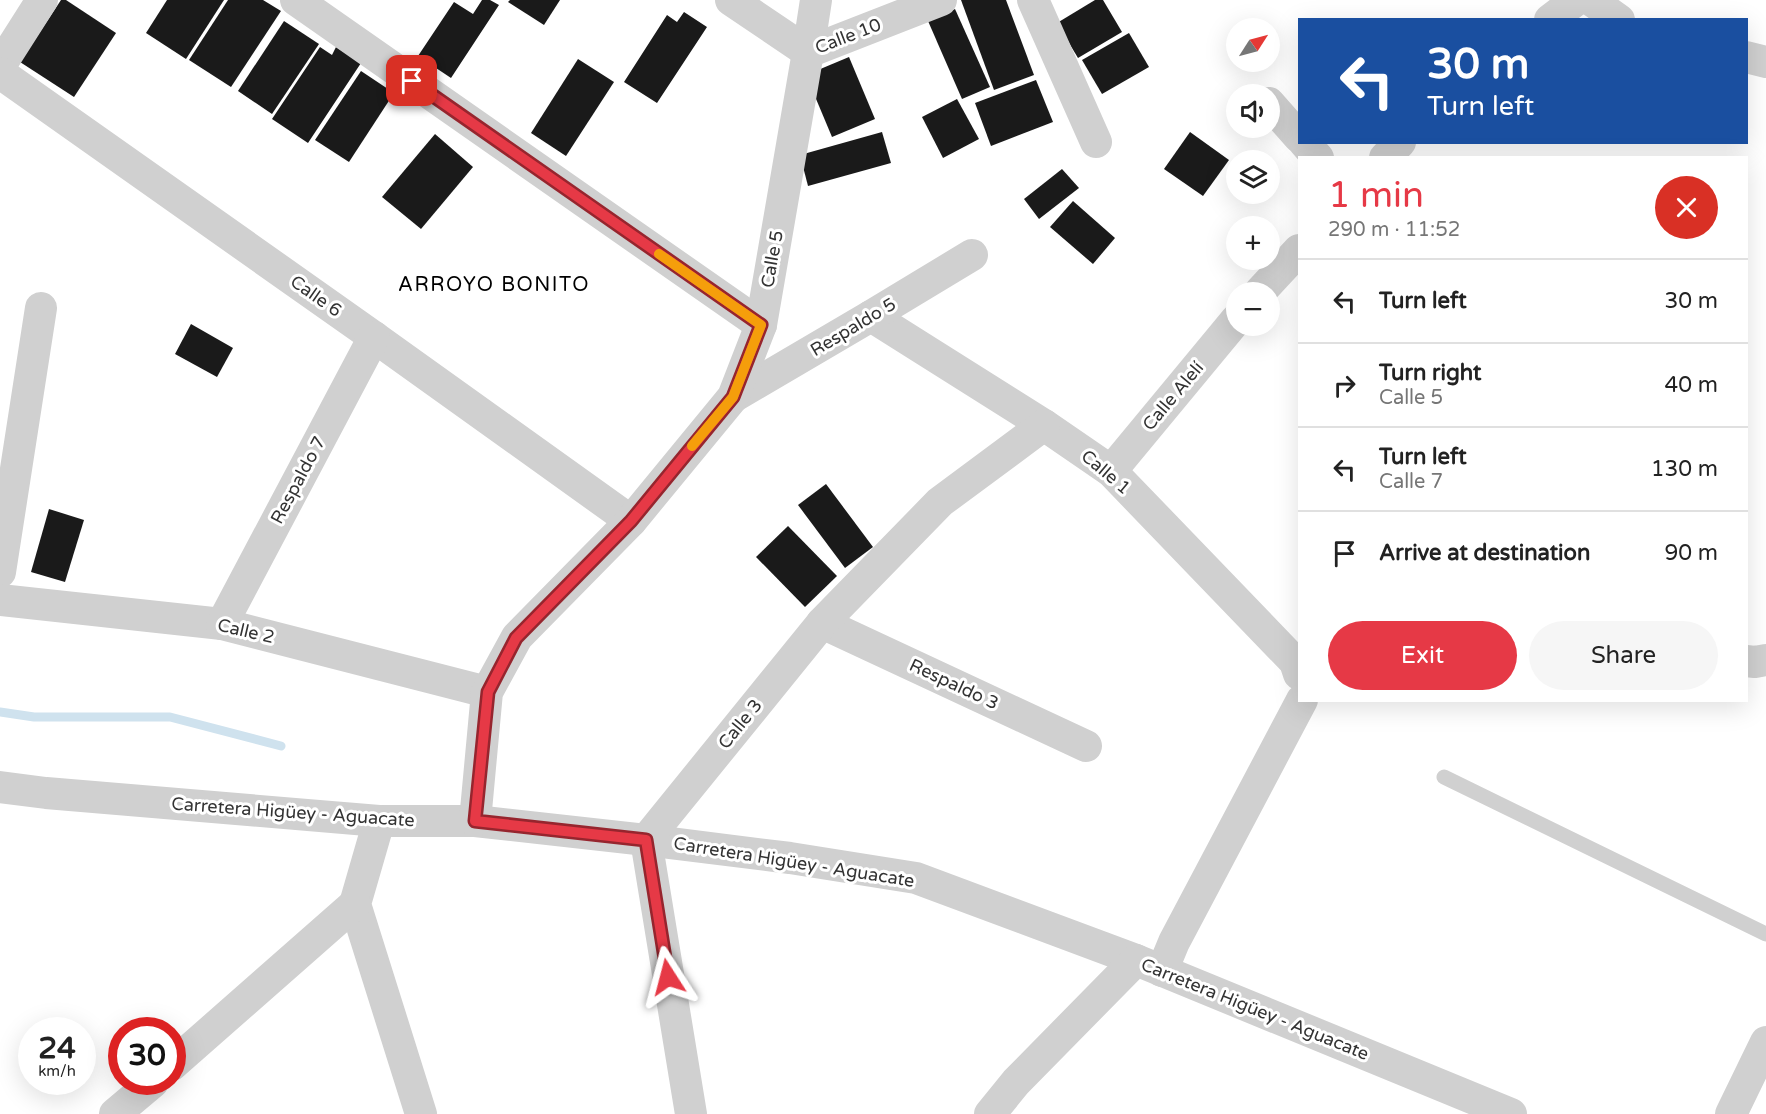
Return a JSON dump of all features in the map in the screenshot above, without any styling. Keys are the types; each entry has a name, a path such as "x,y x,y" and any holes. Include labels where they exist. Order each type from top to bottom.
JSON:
{"street":[{"path":"0,66 42,0"},
{"path":"296,0 761,325"},
{"name":"Calle 10","path":"731,0 808,52 942,0"},
{"name":"Calle 5","path":"475,821 488,692 516,638 631,521 733,397 761,325 816,0"},
{"path":"1033,0 1096,142"},
{"path":"1553,18 1576,0"},
{"path":"1591,0 1616,18"},
{"path":"1748,58 1766,62"},
{"name":"Calle 6","path":"0,73 631,521"},
{"path":"1280,116 1298,136"},
{"path":"1306,144 1316,156"},
{"path":"1387,156 1398,144"},
{"path":"1269,282 1298,251"},
{"name":"Respaldo 5","path":"733,397 972,255"},
{"path":"0,572 41,308"},
{"name":"Calle 1","path":"871,316 1044,425 1111,471 1295,662 1298,671"},
{"name":"Calle Alelí","path":"1111,471 1226,332"},
{"name":"Respaldo 7","path":"222,624 374,337"},
{"name":"Calle 3","path":"646,840 822,623 940,502 1044,425"},
{"name":"Calle 2","path":"0,600 222,624 488,692"},
{"name":"Respaldo 3","path":"822,623 1086,746"},
{"path":"1748,661 1766,660"},
{"path":"990,1114 1016,1082 1174,942 1301,702"},
{"name":"Carretera Higüey - Aguacate","path":"0,787 46,793 379,821 475,821 790,858 916,879 1149,965 1474,1107 1511,1114"},
{"path":"186,1053 355,904 379,821"},
{"path":"646,840 691,1114"},
{"path":"355,904 421,1114"},
{"path":"1731,1114 1766,1042"},
{"path":"115,1114 138,1095"}],"lane":[{"path":"1444,777 1766,934"}],"building":[{"path":"61,0 66,0 116,33 74,97 20,62"},
{"path":"167,0 224,0 186,59 146,33"},
{"path":"228,0 263,0 281,11 231,87 189,60"},
{"path":"482,0 490,0 499,5 451,78 418,56 454,2 473,14"},
{"path":"510,0 560,0 544,25 508,2"},
{"path":"961,0 1006,0 1034,75 994,90"},
{"path":"1095,0 1103,0 1122,32 1078,58 1057,23"},
{"path":"955,9 990,87 962,99 928,21"},
{"path":"684,12 707,27 657,103 624,82 667,15 677,22"},
{"path":"284,21 319,44 272,114 238,91"},
{"path":"1129,33 1149,67 1102,94 1082,60"},
{"path":"320,47 332,55 336,47 361,63 308,143 272,119"},
{"path":"849,57 875,119 832,137 806,75"},
{"path":"578,59 614,82 566,156 531,133"},
{"path":"361,71 394,93 349,162 315,140"},
{"path":"1036,80 1053,122 991,146 975,103"},
{"path":"957,99 979,139 943,158 922,117"},
{"path":"882,132 891,163 808,186 800,155"},
{"path":"1190,132 1226,158 1226,164 1203,196 1164,169"},
{"path":"435,134 473,167 421,229 382,197"},
{"path":"1062,169 1079,188 1039,219 1024,199"},
{"path":"1073,201 1115,238 1093,264 1050,227"},
{"path":"191,324 233,348 217,377 175,354"},
{"path":"826,484 873,547 845,568 798,505"},
{"path":"49,509 84,520 65,582 31,572"},
{"path":"788,526 837,576 805,607 756,557"}],"waterway":[{"path":"0,712 34,717 170,717 281,746"}],"slow traffic":[{"path":"659,254 761,325 733,397 692,446"}],"district":[{"name":"ARROYO BONITO","path":"494,285"}],"route":[{"path":"412,81 761,325 733,397 631,521 516,638 488,692 475,821 646,840 668,977"}]}
